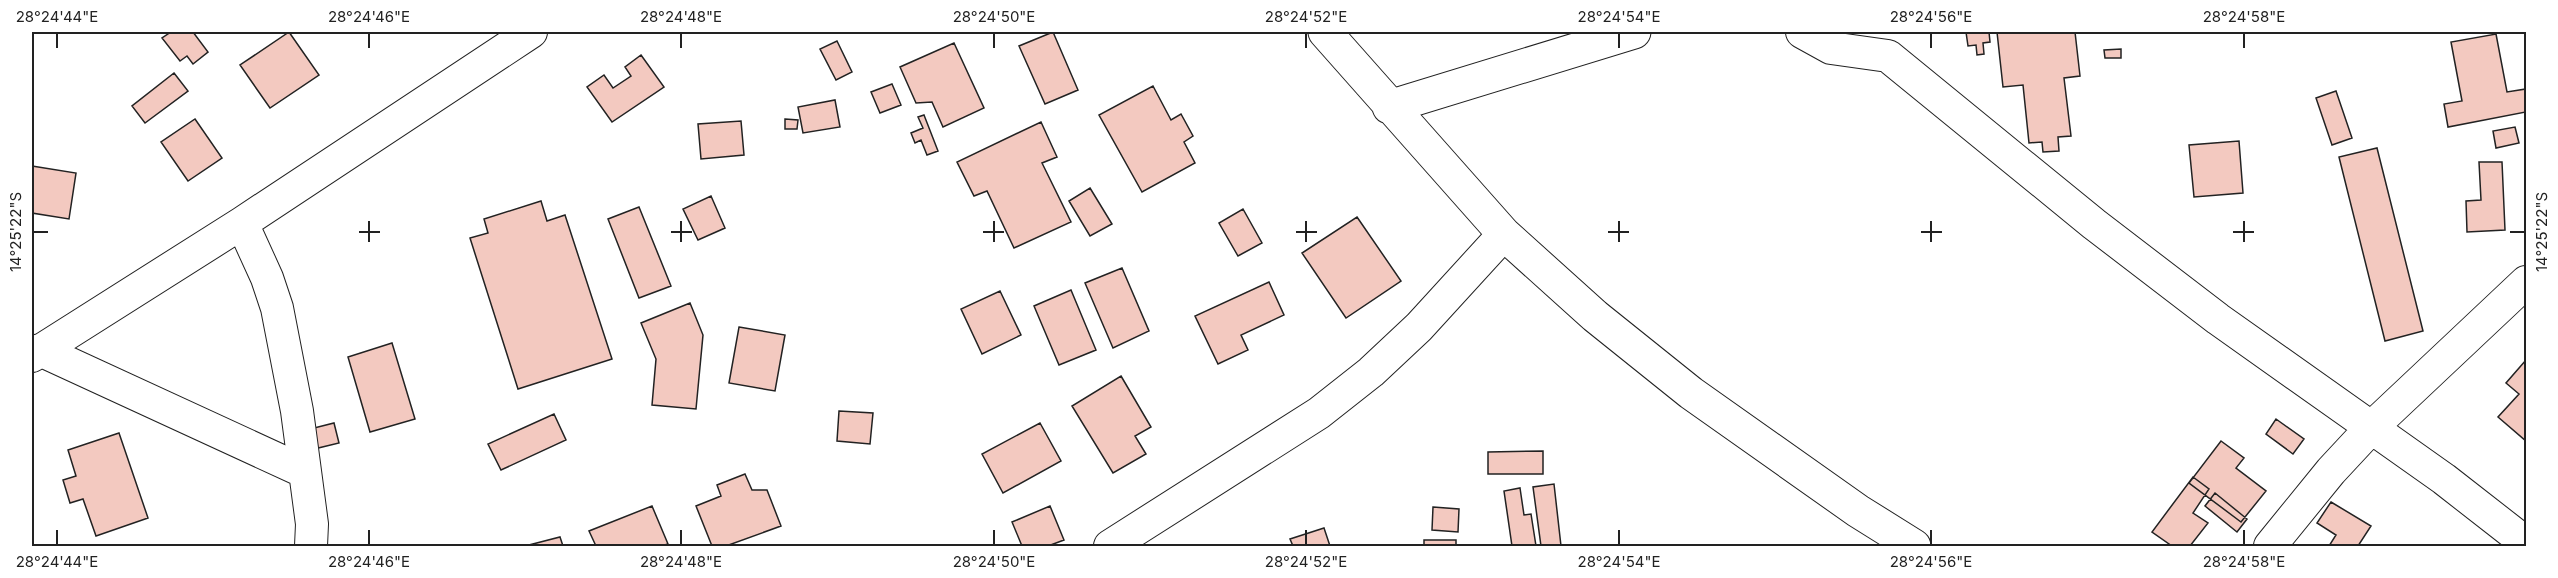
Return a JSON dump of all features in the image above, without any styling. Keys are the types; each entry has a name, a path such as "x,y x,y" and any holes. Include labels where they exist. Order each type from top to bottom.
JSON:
{"street":[{"path":"1325,32 1389,107 1504,234 1595,316 1691,393 1858,511 1914,546"},
{"path":"1389,107 1634,32"},
{"path":"1802,32 1832,48 1888,56 2094,224 2218,319 2445,478 2526,543"},
{"path":"36,353 242,223 511,37"},
{"path":"242,223 278,308 297,411 312,524 311,546"},
{"path":"1110,546 1237,467 1318,413 1353,386 1419,327 1504,234"},
{"path":"2270,546 2331,471 2371,428 2526,282"},
{"path":"36,353 305,472"}],"building":[{"path":"171,32 193,32 208,52 193,64 187,56 180,61 162,38"},
{"path":"289,32 319,75 270,108 240,65"},
{"path":"1053,32 1078,90 1045,104 1019,46"},
{"path":"1966,32 1989,32 1990,42 1983,43 1984,54 1977,55 1976,45 1968,46"},
{"path":"1997,32 2075,32 2080,76 2064,78 2071,136 2058,137 2059,151 2043,152 2042,142 2029,143 2023,85 2003,87"},
{"path":"2496,34 2507,92 2526,89 2526,112 2448,127 2444,104 2462,101 2451,42"},
{"path":"837,41 852,72 836,80 820,49"},
{"path":"954,43 984,108 943,127 932,102 916,103 900,67"},
{"path":"2121,49 2121,58 2105,58 2104,50"},
{"path":"641,55 664,87 612,122 587,87 604,75 613,88 631,76 625,67"},
{"path":"174,73 188,91 145,123 132,106"},
{"path":"892,84 901,105 880,113 871,92"},
{"path":"1153,86 1171,120 1181,114 1193,136 1184,142 1195,163 1142,192 1099,115"},
{"path":"2336,91 2352,138 2332,145 2316,98"},
{"path":"835,100 840,127 803,133 798,107"},
{"path":"924,115 938,151 927,155 921,140 915,143 911,133 923,128 918,117"},
{"path":"195,119 222,158 188,181 161,142"},
{"path":"785,119 798,120 797,129 785,129"},
{"path":"741,121 744,155 701,159 698,124"},
{"path":"1041,122 1057,157 1042,163 1071,222 1014,248 987,191 974,196 957,162"},
{"path":"2515,127 2519,143 2496,148 2493,131"},
{"path":"2239,141 2243,193 2194,197 2189,145"},
{"path":"2377,148 2423,331 2385,341 2339,157"},
{"path":"2479,162 2502,162 2505,230 2467,232 2466,201 2481,200"},
{"path":"32,166 76,173 69,219 32,213"},
{"path":"1090,188 1112,224 1090,236 1069,201"},
{"path":"711,196 725,228 698,240 683,209"},
{"path":"541,201 547,221 565,215 612,359 518,389 470,238 488,233 484,219"},
{"path":"639,207 671,286 639,298 608,219"},
{"path":"1243,209 1262,243 1238,256 1219,223"},
{"path":"1357,217 1401,281 1346,318 1302,253"},
{"path":"1122,268 1149,331 1113,348 1085,283"},
{"path":"1269,282 1284,315 1241,335 1248,350 1218,364 1195,316"},
{"path":"1071,290 1096,350 1059,365 1034,306"},
{"path":"1000,291 1021,335 982,354 961,309"},
{"path":"690,303 703,335 696,409 652,405 656,359 641,323"},
{"path":"739,327 785,335 775,391 729,383"},
{"path":"392,343 415,419 370,432 348,357"},
{"path":"2526,360 2526,441 2498,417 2519,394 2506,383"},
{"path":"1121,376 1151,427 1135,436 1146,454 1113,473 1072,406"},
{"path":"839,411 873,413 870,444 837,441"},
{"path":"554,414 566,440 501,470 488,444"},
{"path":"2276,419 2304,439 2293,454 2266,434"},
{"path":"334,423 339,443 314,449 310,429"},
{"path":"1040,423 1061,461 1003,493 982,454"},
{"path":"119,433 148,518 96,536 83,499 70,503 63,480 76,476 68,450"},
{"path":"2221,441 2244,458 2236,468 2266,491 2241,522 2189,483"},
{"path":"1543,451 1543,474 1488,474 1488,452"},
{"path":"745,474 752,490 767,490 781,526 726,546 712,546 696,506 721,496 717,485"},
{"path":"2193,477 2209,489 2193,513 2208,523 2190,546 2172,546 2152,532"},
{"path":"1554,484 1561,546 1541,546 1533,487"},
{"path":"1520,488 1524,515 1531,514 1536,546 1512,546 1504,491"},
{"path":"2215,493 2247,519 2237,532 2205,506"},
{"path":"2331,502 2371,526 2358,546 2329,546 2336,535 2317,523"},
{"path":"652,506 668,544 661,546 596,546 589,531"},
{"path":"1050,506 1064,540 1048,546 1022,546 1012,522"},
{"path":"1433,507 1459,509 1458,532 1432,530"},
{"path":"1324,528 1330,546 1293,546 1290,539"},
{"path":"560,537 563,546 525,546"},
{"path":"1424,540 1456,540 1456,546 1424,546"}]}
